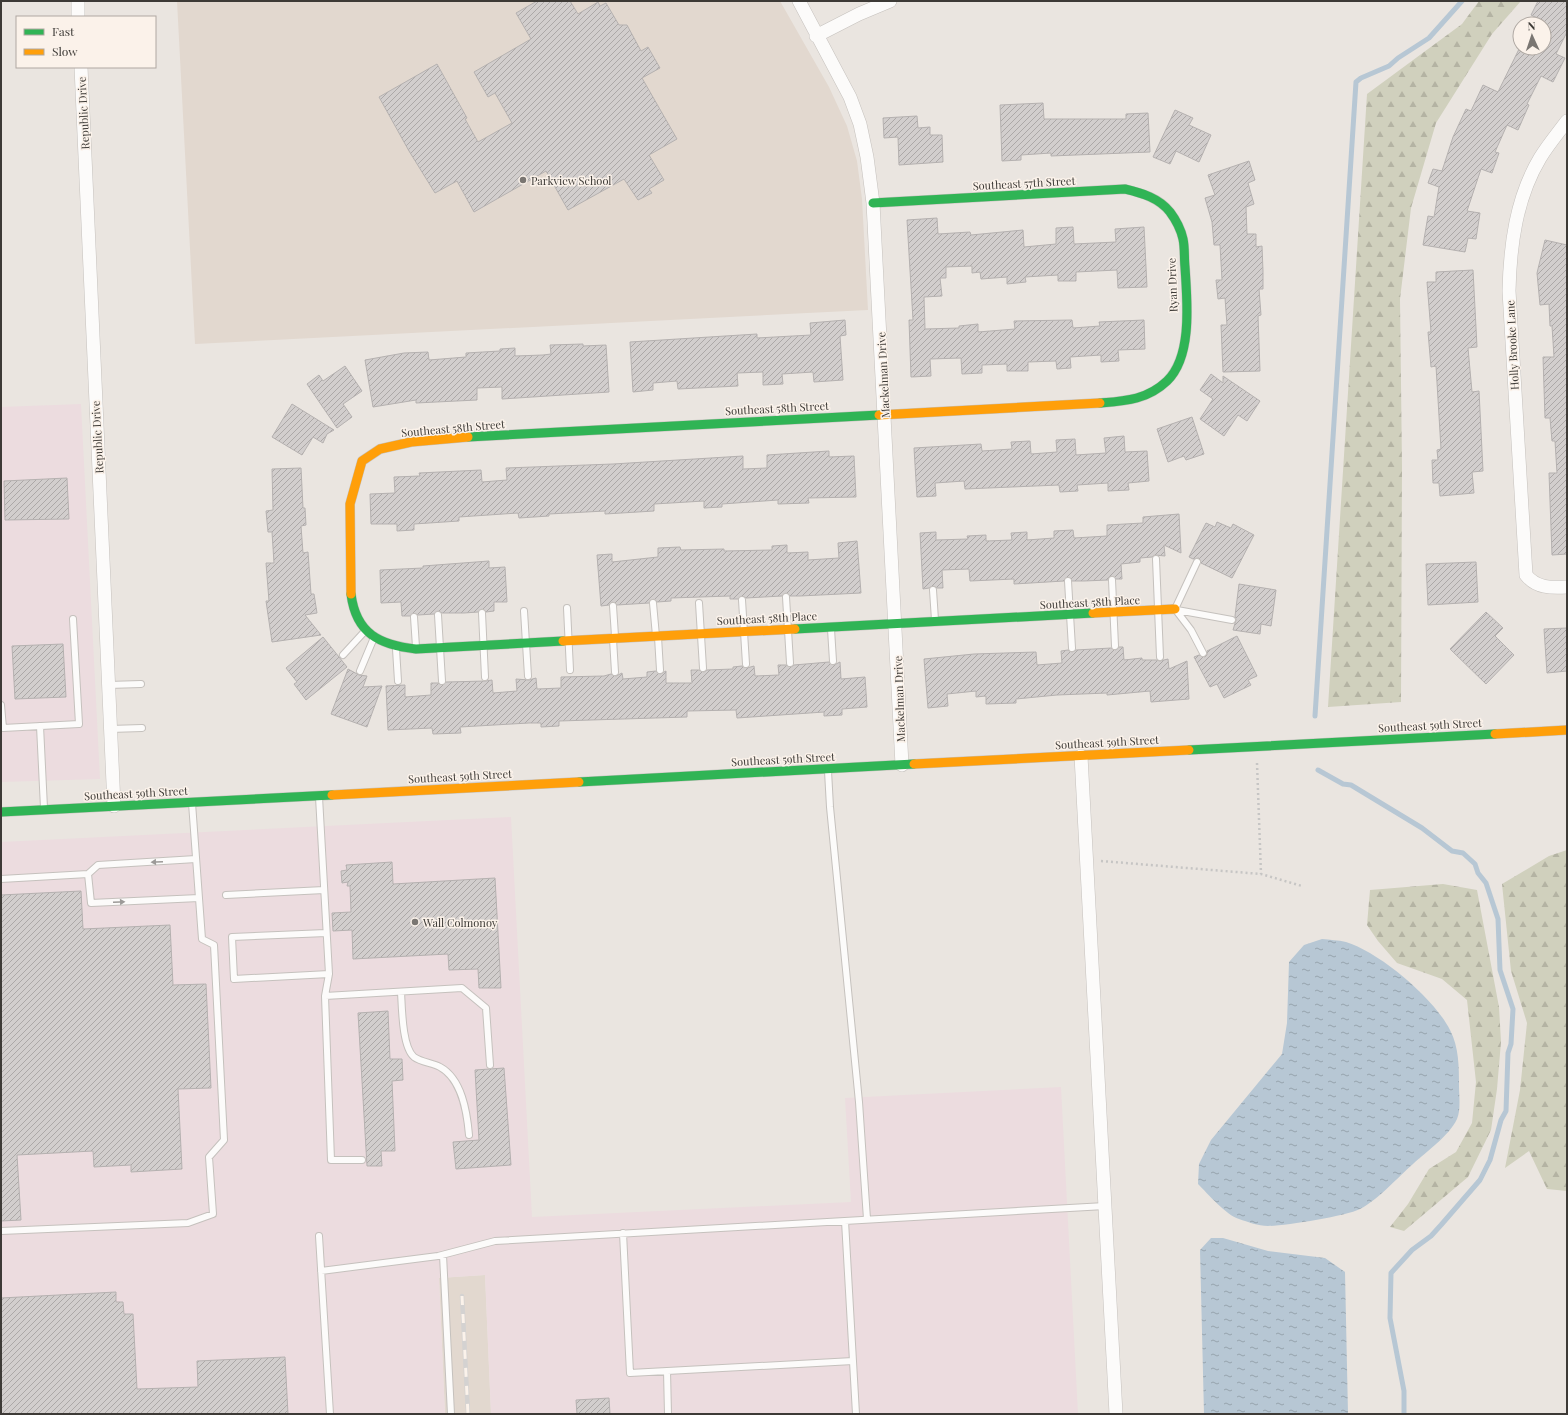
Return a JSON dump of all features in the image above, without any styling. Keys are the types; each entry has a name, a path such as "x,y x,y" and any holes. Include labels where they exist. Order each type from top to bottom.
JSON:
{"street":[{"path":"78,1 78,16"},
{"name":"Mackelman Drive","path":"799,1 816,36 850,97 860,124 867,157 873,203 896,624 902,765"},
{"path":"816,36 858,14 890,1"},
{"name":"Republic Drive","path":"81,68 114,806"},
{"name":"Holly Brooke Lane","path":"1567,121 1540,159 1528,185 1516,218 1510,254 1509,291 1524,566 1526,575 1530,581 1547,587 1567,587"},
{"name":"Southeast 57th Street","path":"873,203 1125,189 1144,193 1158,200 1170,211"},
{"name":"Ryan Drive","path":"1170,211 1179,226 1183,239 1186,336 1180,359"},
{"name":"Southeast 58th Street","path":"362,461 380,449 411,442 446,439 1131,401 1150,394 1169,379 1180,359"},
{"name":"Southeast 58th Place","path":"362,461 350,504 350,582 353,607 366,630 374,638 396,647 416,649 1174,609"},
{"name":"Southeast 59th Street","path":"1,812 1567,730"},
{"path":"1081,756 1116,1414"}],"lane":[{"path":"1156,558 1160,657"},
{"path":"1174,609 1197,562"},
{"path":"1112,580 1115,646"},
{"path":"1068,581 1072,648"},
{"path":"933,590 935,621"},
{"path":"786,597 790,664"},
{"path":"742,600 746,664"},
{"path":"653,603 660,670"},
{"path":"699,603 703,668"},
{"path":"614,606 615,672"},
{"path":"567,608 570,670"},
{"path":"1174,609 1232,620"},
{"path":"1174,609 1191,630 1203,653"},
{"path":"524,611 528,676"},
{"path":"482,613 485,677"},
{"path":"438,615 442,681"},
{"path":"414,617 416,649"},
{"path":"1,705 3,728 79,724 73,619"},
{"path":"831,627 833,661"},
{"path":"343,655 366,630"},
{"path":"360,671 374,638"},
{"path":"396,647 398,681"},
{"path":"108,685 141,684"},
{"path":"40,726 44,810"},
{"path":"110,729 142,728"},
{"path":"828,769 830,807 859,1102 867,1219"},
{"path":"318,796 329,974 325,996 331,1160 362,1160"},
{"path":"1,1231 188,1223 213,1214 209,1157 224,1140 214,945 202,939 192,802"},
{"path":"1,879 88,874 98,865 196,859"},
{"path":"88,874 91,903 199,898"},
{"path":"226,895 324,890"},
{"path":"326,933 232,937 234,979 329,974"},
{"path":"325,996 462,988 486,1008 490,1065"},
{"path":"401,992 407,1045 414,1057 441,1068 454,1080 467,1112 469,1134"},
{"path":"321,1271 443,1255 495,1241 1106,1206"},
{"path":"845,1221 856,1414"},
{"path":"623,1233 630,1373 853,1361"},
{"path":"319,1236 330,1414"},
{"path":"443,1255 451,1414"},
{"path":"667,1371 668,1414"}],"path":[{"path":"1257,746 1261,874"},
{"path":"1087,860 1261,874 1302,886"}],"shaded area":[{"name":"Parkview School","path":"177,1 780,1 829,87 847,126 857,161 862,199 868,310 195,344"},
{"path":"81,404 100,779 1,782 1,407"},
{"path":"511,817 532,1217 851,1202 845,1098 1061,1087 1078,1414 491,1414 485,1275 439,1278 445,1414 1,1414 1,842"},
{"path":"485,1275 491,1414 445,1414 439,1278"}],"green space":[{"path":"1479,1 1521,1 1492,34 1436,123 1411,208 1400,299 1402,467 1401,702 1328,707 1367,94 1462,24"},
{"path":"1567,850 1567,1191 1547,1189 1529,1151 1505,1168 1520,1090 1527,1023 1511,971 1502,884 1549,856"},
{"path":"1443,884 1477,890 1499,1007 1501,1042 1497,1089 1491,1130 1468,1177 1404,1231 1390,1227 1408,1204 1429,1169 1456,1152 1472,1123 1476,1082 1467,1000 1442,979 1397,963 1378,941 1367,925 1370,890"}],"water":[{"path":"1322,939 1346,942 1374,955 1404,978 1432,1004 1450,1030 1457,1050 1460,1102 1459,1111 1457,1119 1443,1137 1381,1194 1360,1209 1342,1215 1276,1226 1257,1225 1234,1217 1217,1204 1198,1184 1199,1164 1211,1140 1282,1054 1287,1023 1289,962 1304,945"},
{"path":"1211,1238 1223,1238 1268,1251 1325,1258 1345,1272 1348,1414 1204,1414 1200,1250"}],"building":[{"path":"537,1 570,1 578,14 598,2 600,6 606,3 619,25 627,25 641,51 648,47 660,68 642,78 677,139 649,155 664,180 649,189 652,193 638,200 624,179 568,210 546,171 474,212 457,181 435,193 409,151 379,97 437,64 467,118 465,119 478,142 512,123 495,93 488,97 474,72 531,39 516,13"},
{"path":"1538,1 1567,1 1567,32 1556,54 1565,58 1553,82 1541,76 1527,104 1529,105 1518,130 1507,125 1495,152 1499,153 1492,173 1481,169 1467,211 1480,213 1476,239 1468,238 1465,252 1423,245 1428,216 1434,217 1439,187 1428,183 1433,169 1442,171 1453,137 1466,109 1471,111 1483,85 1498,92 1516,56 1552,56 1552,16 1531,15"},
{"path":"1043,103 1044,119 1126,119 1126,114 1148,113 1150,152 1051,156 1051,153 1021,155 1021,160 1002,161 1000,105"},
{"path":"1175,110 1193,118 1189,125 1211,135 1199,162 1176,151 1170,164 1153,157"},
{"path":"917,116 918,128 930,127 930,135 942,135 943,162 899,165 898,137 884,138 883,118"},
{"path":"1249,161 1255,180 1248,183 1254,204 1246,207 1247,234 1256,234 1256,247 1262,246 1263,289 1259,289 1261,315 1258,316 1260,371 1223,372 1221,325 1227,325 1225,298 1218,299 1216,280 1222,280 1220,245 1214,245 1212,222 1205,198 1215,195 1208,175"},
{"path":"937,218 938,234 970,232 971,235 1023,230 1024,247 1056,244 1056,228 1073,227 1074,244 1116,242 1115,229 1144,227 1147,287 1118,288 1117,270 1076,272 1076,281 1058,281 1058,275 1025,277 1026,282 1007,284 1007,277 981,279 980,272 972,273 972,266 946,267 946,278 940,278 942,296 924,297 925,329 959,328 959,326 978,324 978,332 1015,329 1014,321 1072,320 1073,328 1100,326 1099,322 1144,320 1145,349 1118,350 1119,361 1101,362 1101,355 1070,357 1071,368 1057,369 1056,361 1028,362 1028,371 1007,371 1007,364 982,365 982,373 962,374 961,358 930,359 931,376 911,377 909,320 913,320 907,220"},
{"path":"1545,240 1567,245 1567,554 1552,555 1549,473 1557,473 1555,441 1552,441 1550,418 1545,418 1543,357 1554,357 1549,304 1540,305 1537,273"},
{"path":"1473,270 1477,347 1468,348 1472,392 1479,391 1483,471 1472,472 1474,493 1440,496 1439,483 1433,483 1432,460 1438,460 1437,450 1441,449 1436,366 1431,367 1428,332 1431,332 1427,282 1436,282 1436,272"},
{"path":"845,320 846,335 840,336 843,380 814,382 813,372 782,374 783,384 763,385 763,372 737,373 738,386 678,389 677,381 653,383 653,390 633,392 630,342 757,334 757,338 811,335 810,323"},
{"path":"583,344 583,346 606,345 609,392 502,399 502,387 477,388 477,400 416,403 416,400 373,407 365,360 404,353 428,352 429,360 466,357 466,353 500,351 500,349 515,348 515,356 543,355 551,354 550,345"},
{"path":"345,366 362,391 343,404 352,417 337,428 307,384 319,375 323,381"},
{"path":"1211,374 1223,383 1223,376 1260,401 1247,421 1238,415 1224,436 1200,419 1213,399 1200,390"},
{"path":"292,404 334,430 327,434 323,443 313,437 302,455 272,437"},
{"path":"1192,417 1204,454 1186,460 1184,456 1168,462 1157,429"},
{"path":"1124,436 1125,452 1147,451 1149,481 1128,483 1129,490 1108,491 1108,483 1077,485 1078,491 1060,492 1059,485 965,489 964,481 935,483 936,496 917,497 914,448 981,444 982,451 1012,449 1011,442 1030,441 1031,454 1057,452 1056,440 1075,439 1076,455 1106,453 1104,438"},
{"path":"829,451 829,457 854,456 856,497 808,498 809,503 778,504 778,500 722,504 722,507 704,508 704,501 654,504 654,511 605,514 605,511 549,514 549,516 519,518 518,513 459,517 459,521 414,524 414,530 397,531 397,524 371,524 370,494 395,493 394,477 420,476 419,473 481,470 482,482 507,480 506,468 613,464 743,456 743,469 767,468 767,455"},
{"path":"301,468 303,508 305,508 306,525 301,526 303,553 308,552 311,594 314,594 317,613 305,615 321,635 272,642 266,601 269,601 266,563 274,563 272,532 268,532 266,511 273,510 272,469"},
{"path":"67,478 69,519 5,520 4,481"},
{"path":"1179,514 1181,553 1164,545 1165,556 1155,555 1152,557 1140,558 1140,562 1121,564 1122,579 1116,579 1111,576 1108,580 1072,581 1068,577 1064,581 1014,584 1014,579 970,581 969,569 942,570 943,588 933,586 923,589 920,533 936,532 936,540 968,539 967,536 986,535 986,541 1012,540 1011,533 1027,532 1027,540 1054,538 1054,531 1073,530 1074,538 1107,536 1107,525 1143,523 1143,517"},
{"path":"1217,522 1231,528 1233,524 1254,535 1232,578 1201,563 1199,558 1193,559 1189,557 1206,523 1215,527"},
{"path":"857,541 861,593 790,596 786,593 782,596 746,598 742,596 738,599 730,599 730,596 671,598 671,601 657,602 653,599 649,603 617,605 612,602 609,605 601,606 597,555 612,554 612,562 658,557 658,548 680,547 681,550 724,549 724,551 772,550 772,546 787,545 787,553 808,552 808,560 839,558 838,543"},
{"path":"489,561 489,568 505,567 507,602 494,602 494,611 486,612 482,609 478,612 442,613 438,611 434,614 418,615 413,613 410,616 402,616 401,602 381,603 380,570 423,568 423,566"},
{"path":"1476,562 1478,602 1428,605 1426,564"},
{"path":"1239,584 1276,590 1271,626 1261,624 1260,634 1233,630 1236,620 1235,616"},
{"path":"1486,612 1503,628 1495,636 1514,655 1486,684 1450,649"},
{"path":"1567,628 1567,671 1547,673 1544,629"},
{"path":"1237,636 1257,676 1248,680 1251,685 1224,698 1217,684 1210,687 1194,657 1199,655 1205,657 1207,655 1207,651"},
{"path":"323,637 347,667 306,700 294,684 297,682 286,668"},
{"path":"63,644 66,697 15,699 12,646"},
{"path":"1119,647 1123,647 1124,660 1142,658 1142,660 1160,661 1168,659 1169,669 1187,661 1189,699 1151,702 1150,691 1107,695 1107,693 1057,695 1016,699 1016,703 986,704 986,696 976,697 976,691 947,694 948,706 928,708 924,659 974,654 1036,652 1037,665 1062,663 1061,651 1068,650 1072,652 1076,650 1111,648 1116,650"},
{"path":"829,662 834,665 840,662 841,679 865,677 867,707 842,709 842,715 824,716 824,712 737,718 736,710 687,711 687,717 559,721 559,726 541,727 541,723 529,723 460,727 461,733 433,734 432,728 388,730 386,686 405,685 405,697 431,695 431,683 443,685 446,682 492,680 493,693 517,691 516,679 529,680 536,678 537,689 561,688 561,677 604,676 611,674 616,676 622,673 623,679 647,677 647,672 656,671 660,674 666,671 666,683 692,683 691,670 699,670 704,672 707,670 733,669 733,667 742,666 747,668 754,666 755,676 779,675 778,665 786,665 791,667 794,665"},
{"path":"348,669 359,675 367,676 363,687 382,686 367,727 331,714"},
{"name":"Wall Colmonoy","path":"392,862 393,884 495,878 501,988 479,988 478,969 449,970 448,954 353,959 352,930 333,931 332,913 351,912 350,886 347,886 348,882 342,883 341,871 347,870 346,865"},
{"path":"81,891 83,929 170,925 173,985 206,984 211,1088 178,1089 182,1169 131,1172 131,1165 94,1167 93,1151 17,1155 21,1220 1,1221 1,895"},
{"path":"388,1011 390,1059 402,1059 403,1080 392,1081 395,1151 381,1151 382,1166 367,1166 358,1013"},
{"path":"504,1068 511,1165 456,1169 453,1142 479,1140 475,1070"},
{"path":"116,1292 116,1302 123,1302 124,1314 133,1314 137,1389 198,1387 197,1361 285,1357 288,1414 1,1414 1,1298"},
{"path":"609,1398 610,1414 577,1414 576,1400"}],"waterway":[{"path":"1315,716 1356,82 1361,78 1389,66 1398,58 1429,38 1462,1"},
{"path":"1318,770 1343,784 1351,785 1422,828 1452,851 1463,853 1475,864 1478,873 1486,883 1498,919 1500,970 1513,1009 1511,1044 1508,1053 1506,1111 1501,1120 1490,1160 1480,1180 1441,1225 1431,1236 1412,1250 1391,1273 1390,1318 1404,1391 1404,1414"}],"railway":[{"path":"462,1296 468,1414"}],"traffic: fast":[{"path":"873,203 1125,189 1150,197 1166,207 1178,225 1184,246 1187,311 1185,343 1181,357 1175,370 1167,381 1152,392 1144,396 1127,400 1100,403"},
{"path":"468,437 879,415"},
{"path":"351,594 358,619 364,628 381,640 403,647 416,649 563,641"},
{"path":"795,629 1093,613"},
{"path":"1189,750 1495,734"},
{"path":"579,782 914,764"},
{"path":"1,812 332,795"}],"traffic: slow":[{"path":"879,415 1100,403"},
{"path":"351,594 350,504 362,461 380,449 411,442 468,437"},
{"path":"1093,613 1175,609"},
{"path":"563,641 795,629"},
{"path":"1495,734 1567,730"},
{"path":"914,764 1189,750"},
{"path":"332,795 579,782"}],"place":[{"name":"Parkview School","path":"523,180"},
{"name":"Wall Colmonoy","path":"415,922"}]}
